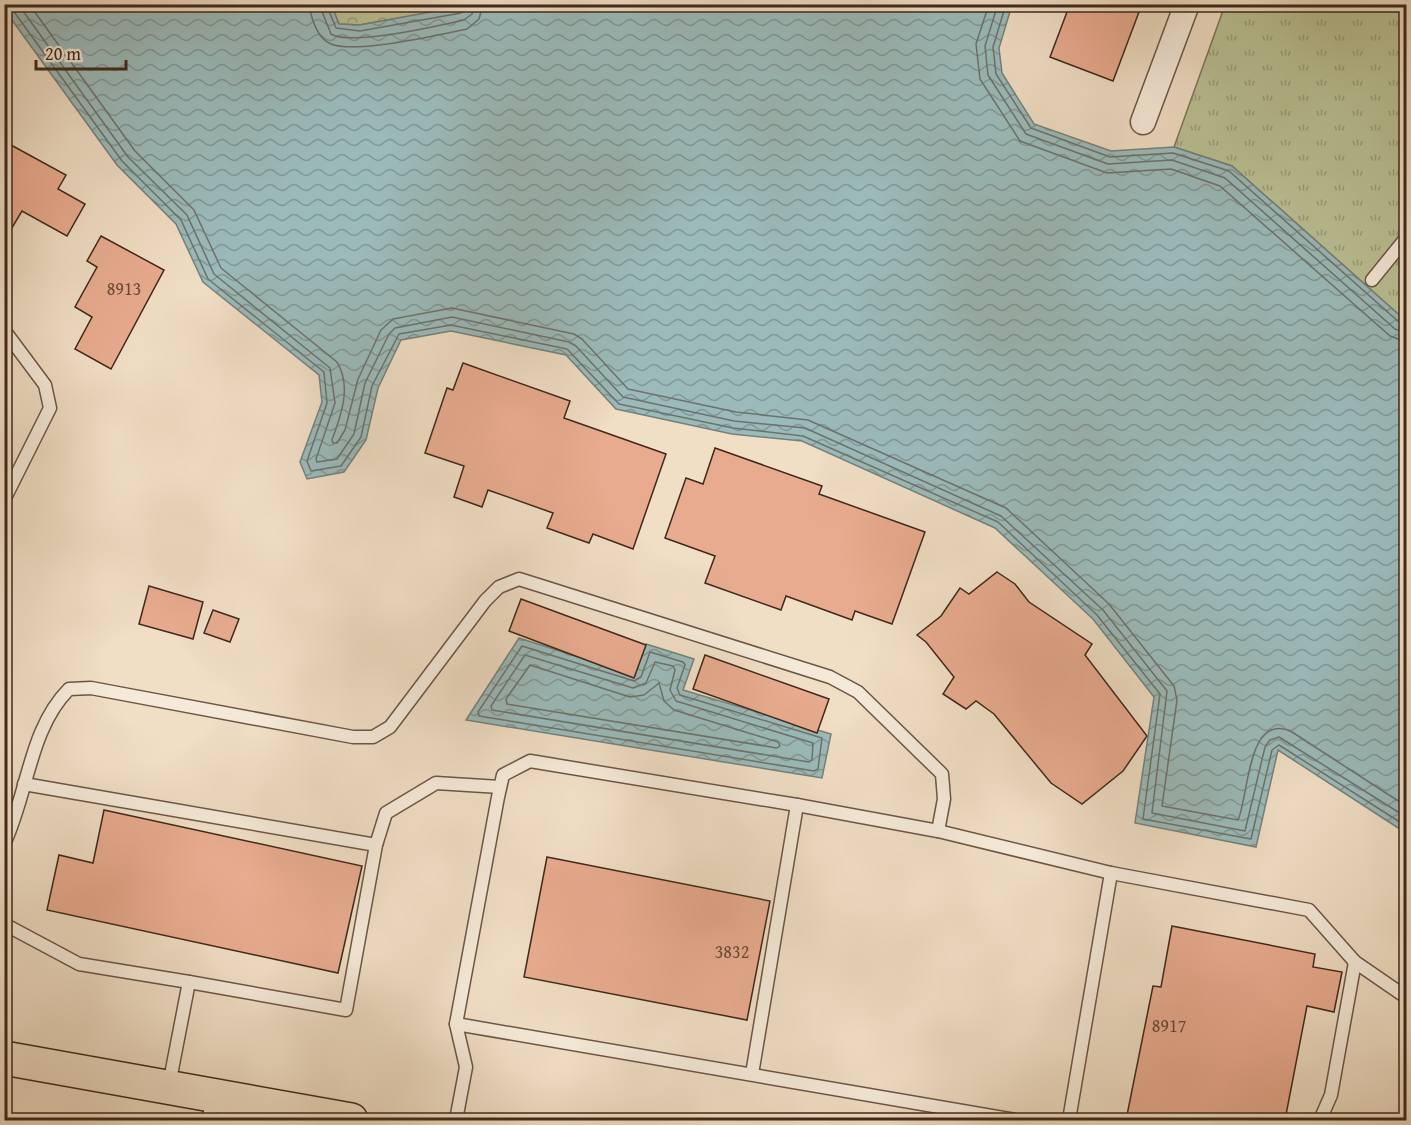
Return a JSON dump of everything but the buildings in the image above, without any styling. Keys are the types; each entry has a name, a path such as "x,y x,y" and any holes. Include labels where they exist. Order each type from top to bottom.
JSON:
{"main road":[{"path":"4,1058 168,1089 211,1109 330,1119"}],"street":[{"path":"1143,122 1187,4"}],"lane":[{"path":"1372,280 1407,238"},
{"path":"4,330 45,385 50,408 4,500"},
{"path":"4,844 54,704 69,689 91,688 353,737 374,737 390,727 485,600 499,587 519,579 830,677 858,692 942,774 944,799 938,831"},
{"path":"456,1120 466,1067 456,1024 500,787 503,775 530,761 938,831 1111,873 1308,910 1355,962 1407,997"},
{"path":"4,924 79,964 346,1010 376,845 386,813 436,783 500,787"},
{"path":"24,784 376,845"},
{"path":"752,1074 797,805"},
{"path":"1069,1120 1111,873"},
{"path":"1320,1120 1331,1095 1355,962"},
{"path":"168,1089 189,982"},
{"path":"456,1024 1016,1120"}],"green space":[{"path":"331,5 474,5 359,25 339,24"},
{"path":"1225,5 1406,5 1406,321 1232,166 1174,147"}],"water":[{"path":"5,4 331,4 339,24 360,25 474,4 1012,5 999,48 1002,73 1034,124 1111,151 1174,147 1232,166 1406,321 1406,833 1278,750 1256,847 1135,823 1154,697 1093,619 995,528 802,441 732,434 616,409 566,355 451,331 401,340 378,388 366,440 344,472 307,479 300,462 322,402 319,375 203,282 176,224 117,165 4,9"},
{"path":"519,638 635,675 646,644 694,659 683,690 831,734 822,778 466,720"}]}
